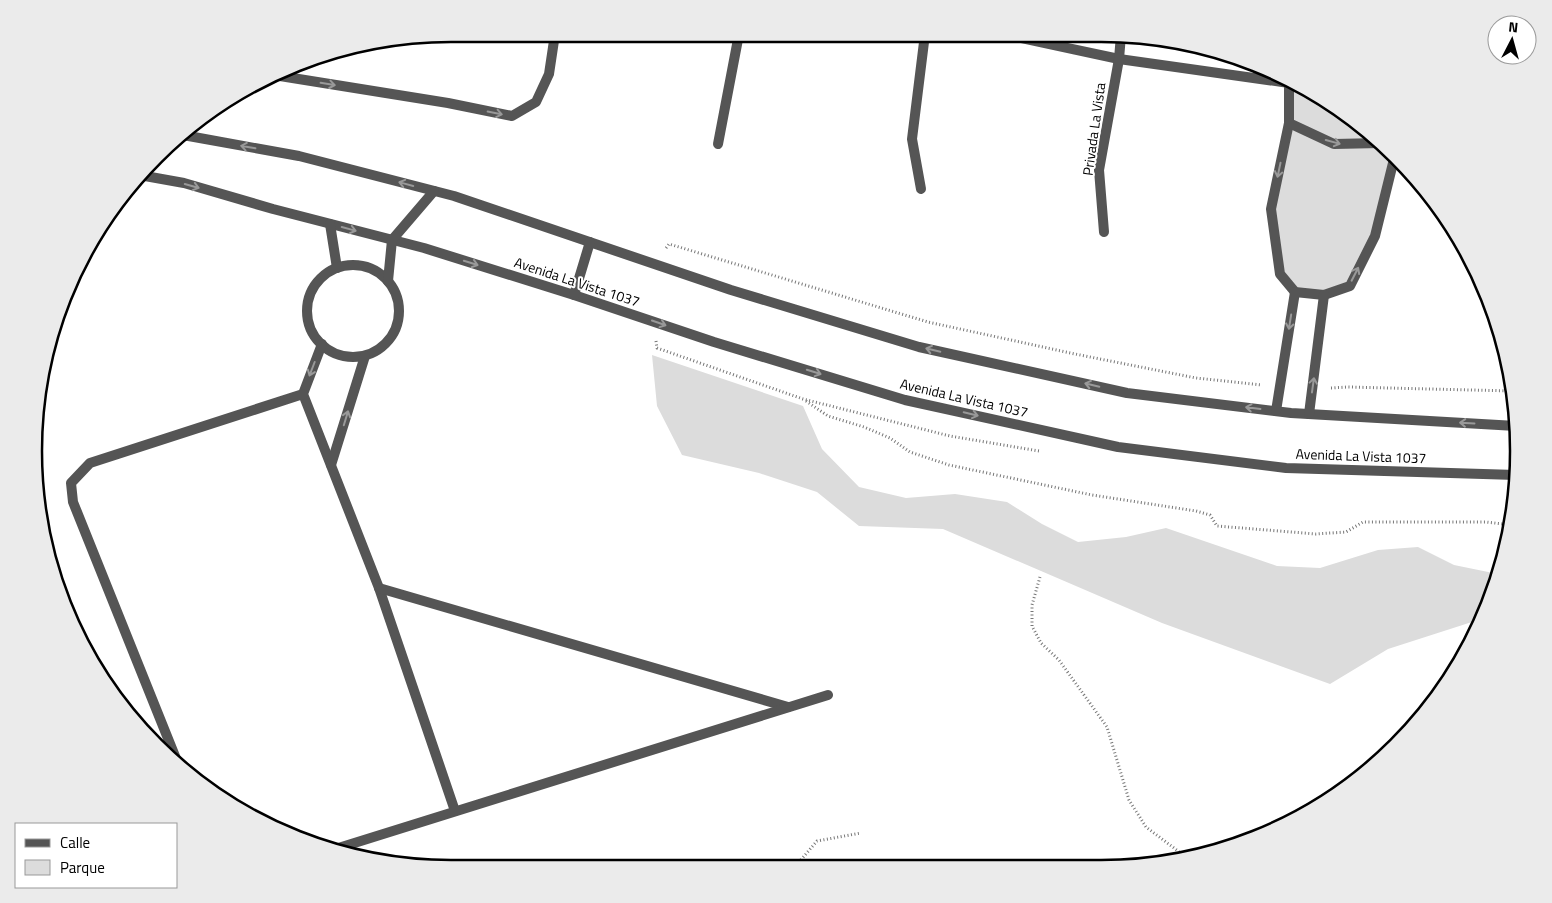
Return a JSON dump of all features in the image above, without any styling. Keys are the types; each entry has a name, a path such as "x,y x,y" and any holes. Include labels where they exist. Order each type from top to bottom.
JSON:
{"street":[{"path":"288,77 448,103 512,116 536,102 548,74 554,42"},
{"path":"718,144 737,42"},
{"path":"922,189 912,139 924,42"},
{"path":"1039,42 1119,59 1271,80"},
{"name":"Privada La Vista","path":"1104,232 1099,170 1120,43"},
{"path":"1290,89 1289,123 1271,209 1280,274 1295,292 1324,295 1350,286 1375,236 1393,165"},
{"path":"1289,123 1334,144 1369,143"},
{"path":"191,136 299,156 454,196 731,290 919,347 1127,393 1309,414 1509,426"},
{"name":"Avenida La Vista 1037","path":"149,177 184,183 424,248 574,295 714,342 905,400 1118,447 1286,468 1509,472"},
{"path":"388,281 392,240 434,191"},
{"path":"330,224 337,268"},
{"path":"574,295 590,242"},
{"path":"348,266 365,267 380,274 388,281 396,293 399,305 399,319 395,331 387,343 378,351 365,356 342,356 331,352 314,336 308,314 308,302 318,281 327,274 337,268 348,266"},
{"path":"1276,411 1295,292"},
{"path":"1309,414 1324,295"},
{"path":"322,344 303,394 379,588 455,810"},
{"path":"331,465 365,356"},
{"path":"171,749 73,502 71,483 90,464 303,394"},
{"path":"379,588 789,707"},
{"path":"344,846 828,695"}],"path":[{"path":"654,264 669,244 928,322 1196,378 1280,386"},
{"path":"1312,388 1348,387 1505,391"},
{"path":"803,400 828,416 864,427 890,438 910,452 950,465 1092,495 1196,511 1210,515 1217,526 1316,534 1346,532 1363,522 1486,522 1503,524"},
{"path":"1040,577 1032,606 1032,626 1041,643 1059,660 1107,727 1129,800 1146,827 1181,853"},
{"path":"801,860 817,842 861,833"}],"green space":[{"path":"1290,90 1328,111 1370,144 1393,165 1375,236 1350,286 1324,295 1295,292 1280,274 1271,209"},
{"path":"652,355 803,406 822,449 859,487 906,498 955,494 1007,502 1042,524 1078,542 1126,537 1166,528 1277,566 1320,568 1378,550 1418,547 1454,565 1491,573 1472,622 1388,649 1330,684 1162,623 943,529 859,526 817,492 759,473 682,455 657,406"}]}
